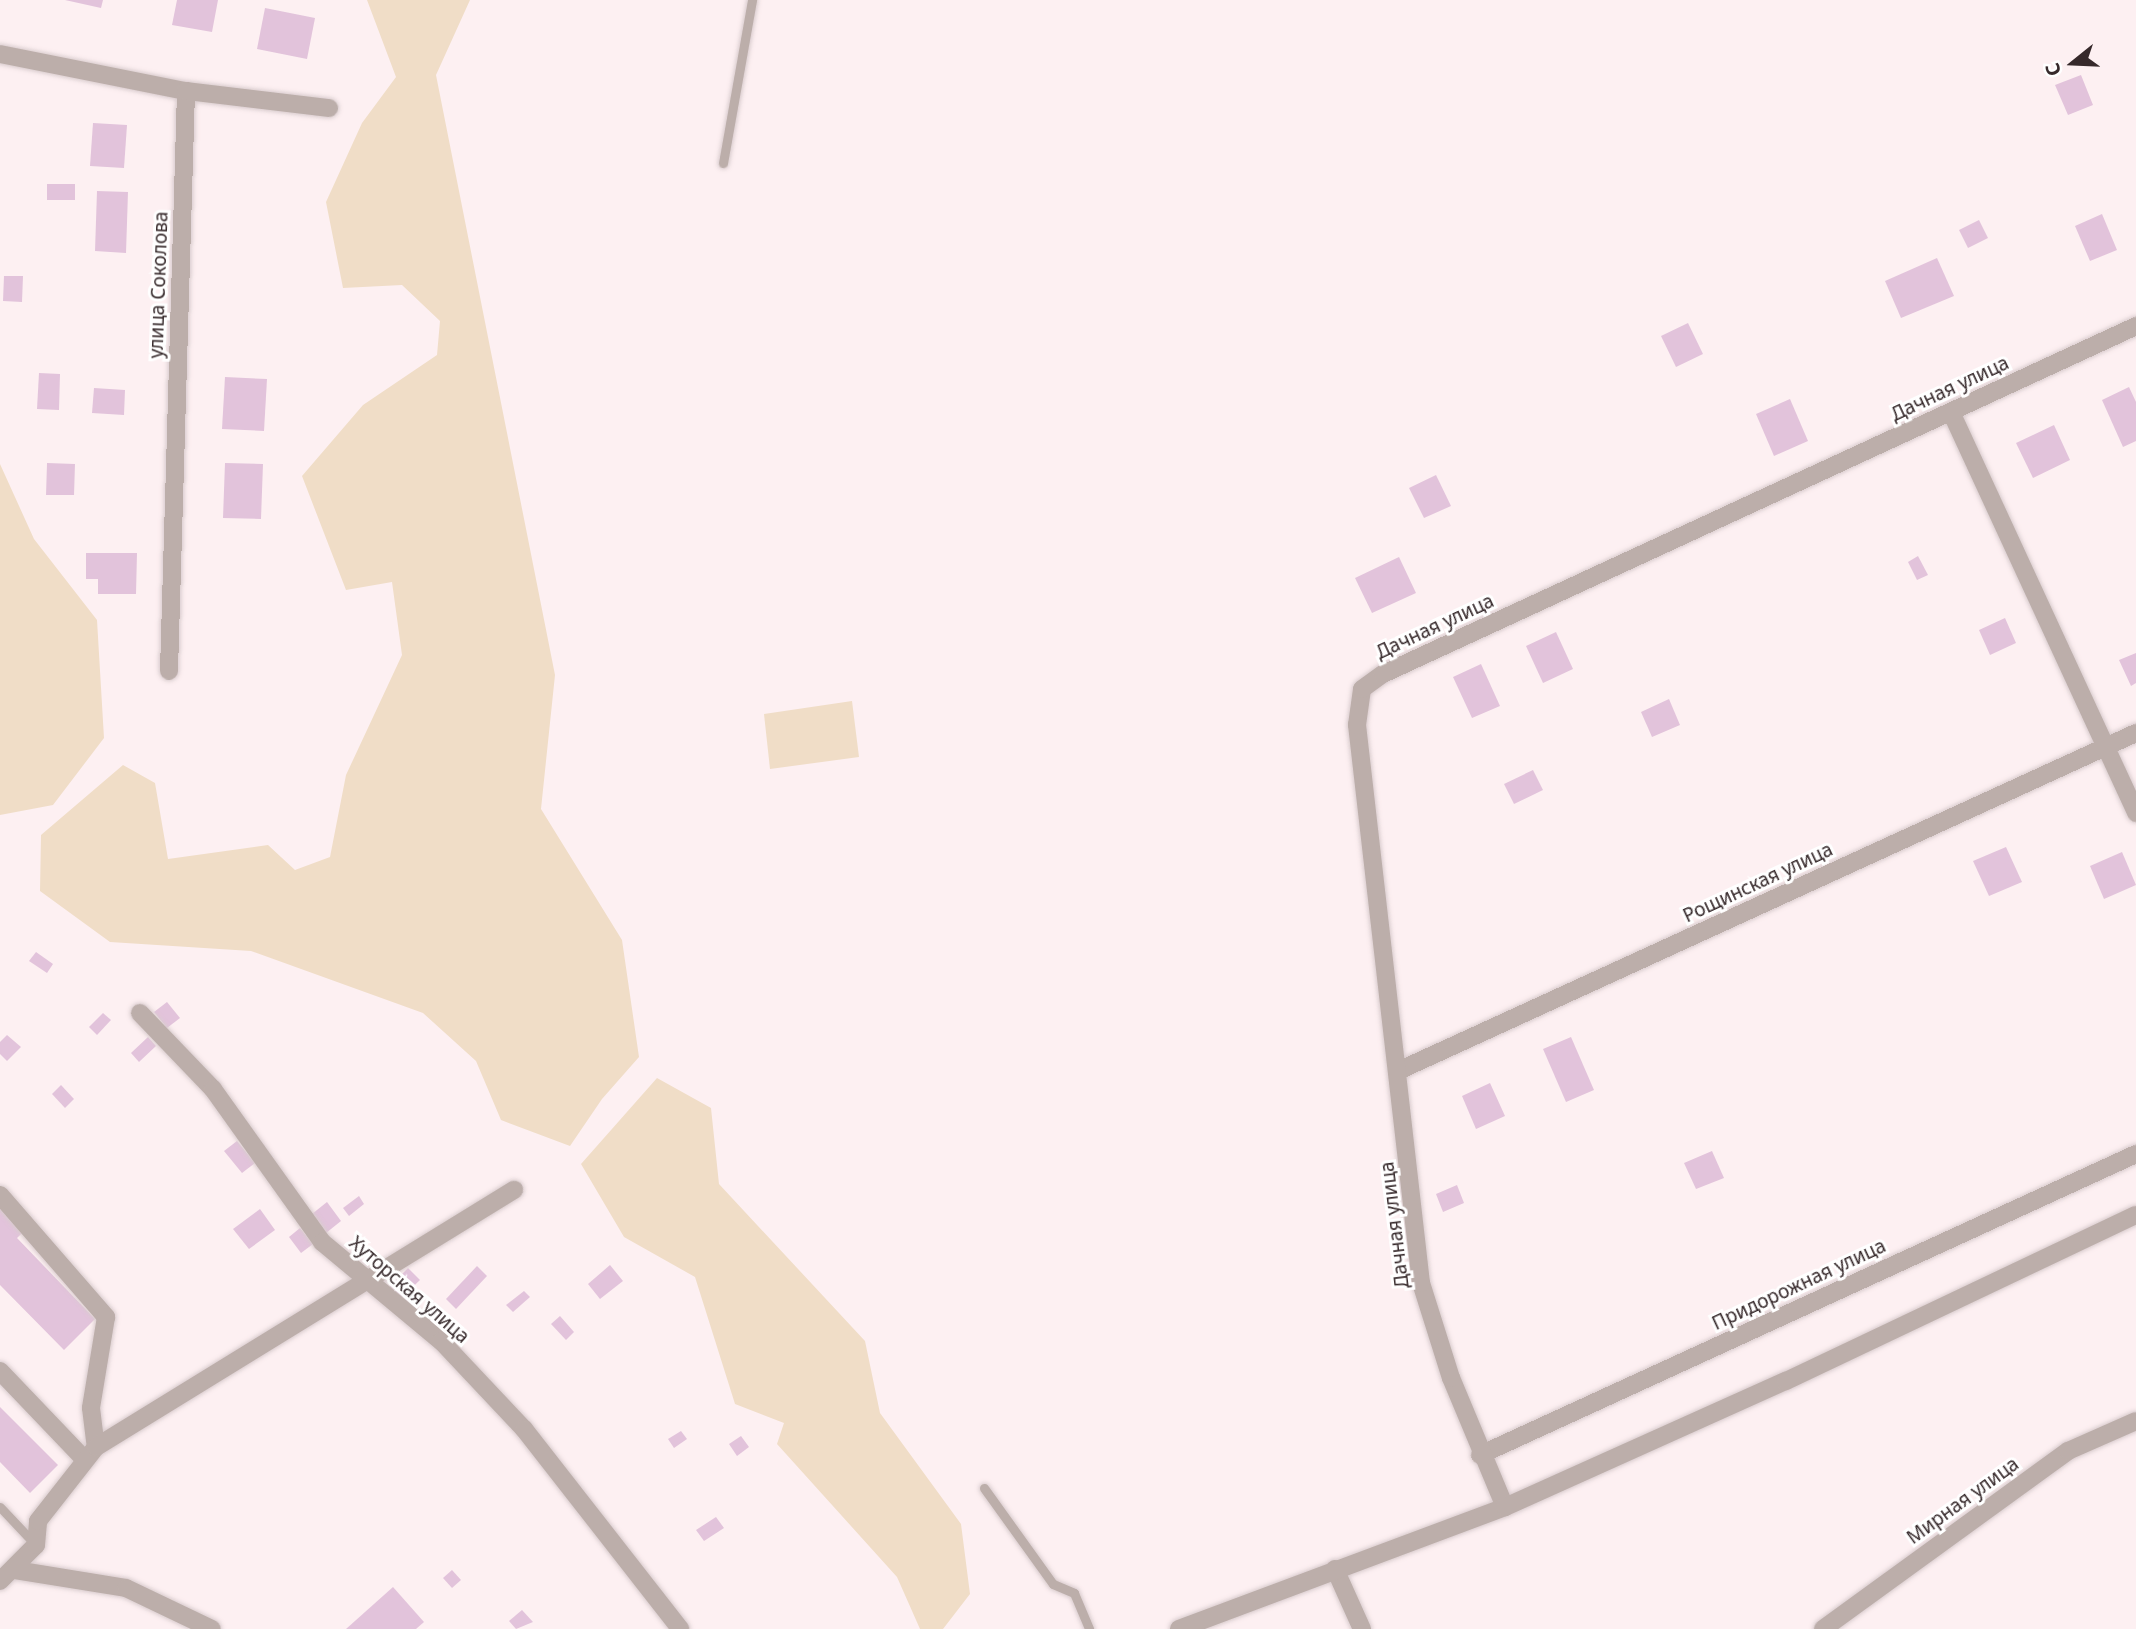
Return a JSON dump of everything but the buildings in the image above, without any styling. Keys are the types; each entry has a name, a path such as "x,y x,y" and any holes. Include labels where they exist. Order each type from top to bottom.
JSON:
{"street":[{"path":"0,54 186,91 329,108"},
{"name":"улица Соколова","path":"169,671 186,91"},
{"name":"Дачная улица","path":"1505,1507 1480,1455 1420,1283 1357,725 1362,689 1383,674 2136,326"},
{"path":"1951,412 2136,813"},
{"name":"Рощинская улица","path":"1398,1071 2136,733"},
{"name":"Хуторская улица","path":"140,1013 213,1089 322,1242 441,1341 524,1429 680,1629"},
{"name":"Придорожная улица","path":"1480,1455 2136,1154"},
{"path":"0,1581 15,1570 36,1545 38,1521 90,1453 514,1190"},
{"path":"0,1195 106,1317 92,1408 90,1453"},
{"path":"1180,1629 1505,1507 1786,1381 2136,1215"},
{"path":"0,1371 90,1453"},
{"name":"Мирная улица","path":"1823,1629 2068,1451 2136,1421"},
{"path":"1335,1569 1362,1629"},
{"path":"15,1570 126,1588 212,1629"}],"lane":[{"path":"723,163 752,0"},
{"path":"984,1488 1053,1584 1074,1593 1088,1629"},
{"path":"0,1507 36,1545"}],"shaded area":[{"path":"367,0 470,0 436,75 555,675 541,809 622,940 639,1057 602,1099 570,1146 501,1120 476,1061 423,1013 251,951 110,942 40,891 41,835 123,765 155,783 168,859 268,845 295,870 330,857 346,775 402,655 392,582 346,590 302,476 363,405 437,355 440,321 402,285 343,288 326,202 362,123 396,77"},
{"path":"0,464 34,539 97,620 104,738 53,805 0,815"},
{"path":"852,701 859,757 770,769 764,714"},
{"path":"657,1078 711,1108 719,1184 865,1341 880,1413 961,1524 970,1594 943,1629 920,1629 897,1577 777,1444 784,1423 735,1404 695,1277 624,1237 581,1164"}]}
